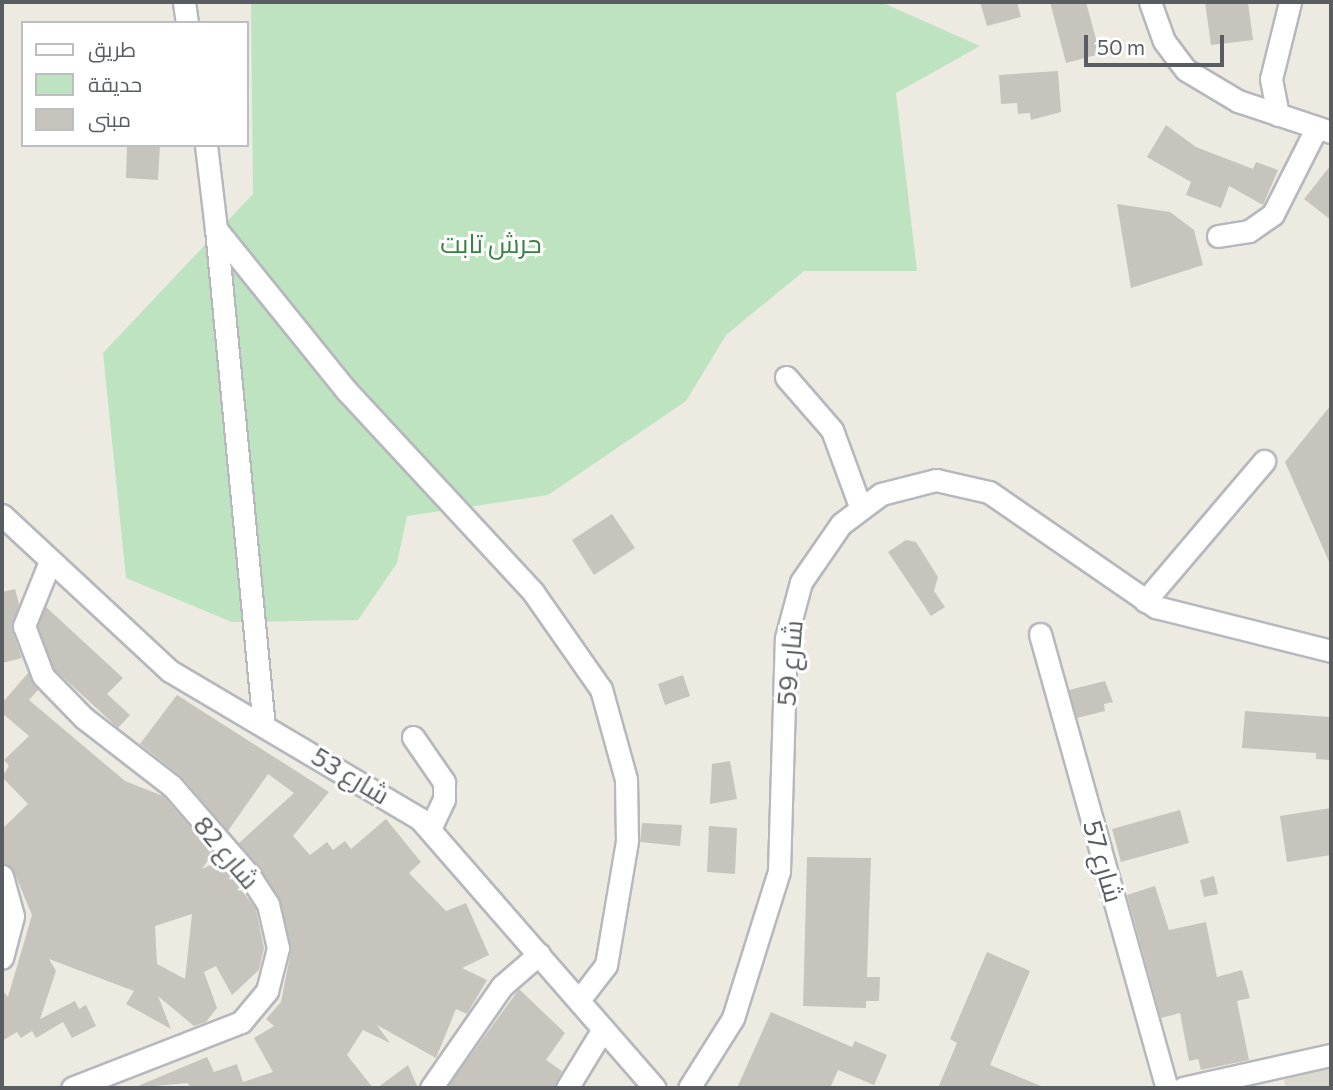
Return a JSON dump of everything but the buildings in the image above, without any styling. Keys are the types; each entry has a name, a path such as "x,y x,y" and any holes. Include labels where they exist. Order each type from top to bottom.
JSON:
{"street":[{"path":"184,2 187,21"},
{"path":"1150,2 1164,41 1186,70 1278,115 1324,130 1273,214 1249,231 1218,236"},
{"path":"1278,115 1271,79 1290,2"},
{"path":"206,147 264,725"},
{"path":"216,229 346,390 534,592 601,689 626,779 627,841 606,965 579,1000"},
{"path":"786,377 832,430 861,509"},
{"path":"1145,601 1264,461"},
{"name":"شارع 59","path":"689,1088 733,1018 779,871 786,638 801,583 815,554 861,509 907,485 963,484 1016,507 1145,601 1198,622 1331,652"},
{"name":"شارع 53","path":"2,515 49,564 170,671 264,725 430,829 655,1088"},
{"name":"شارع 82","path":"49,564 24,626 43,676 84,718 172,786 249,875 273,917 278,948 267,990 241,1021 72,1088"},
{"name":"شارع 57","path":"1040,634 1167,1088"},
{"path":"413,737 444,782 444,799 430,829"},
{"path":"2,876 13,902 2,958"},
{"path":"431,1088 502,986 539,954"},
{"path":"567,1088 603,1029"},
{"path":"1183,1088 1331,1055"}],"shaded area":[{"path":"1331,1069 1331,1088 1286,1088 1283,1077"}],"green space":[{"name":"حرش تابت","path":"251,2 881,2 980,46 896,93 917,271 804,271 726,335 686,401 548,495 407,516 397,563 358,620 232,622 126,578 103,353 253,194"}]}
